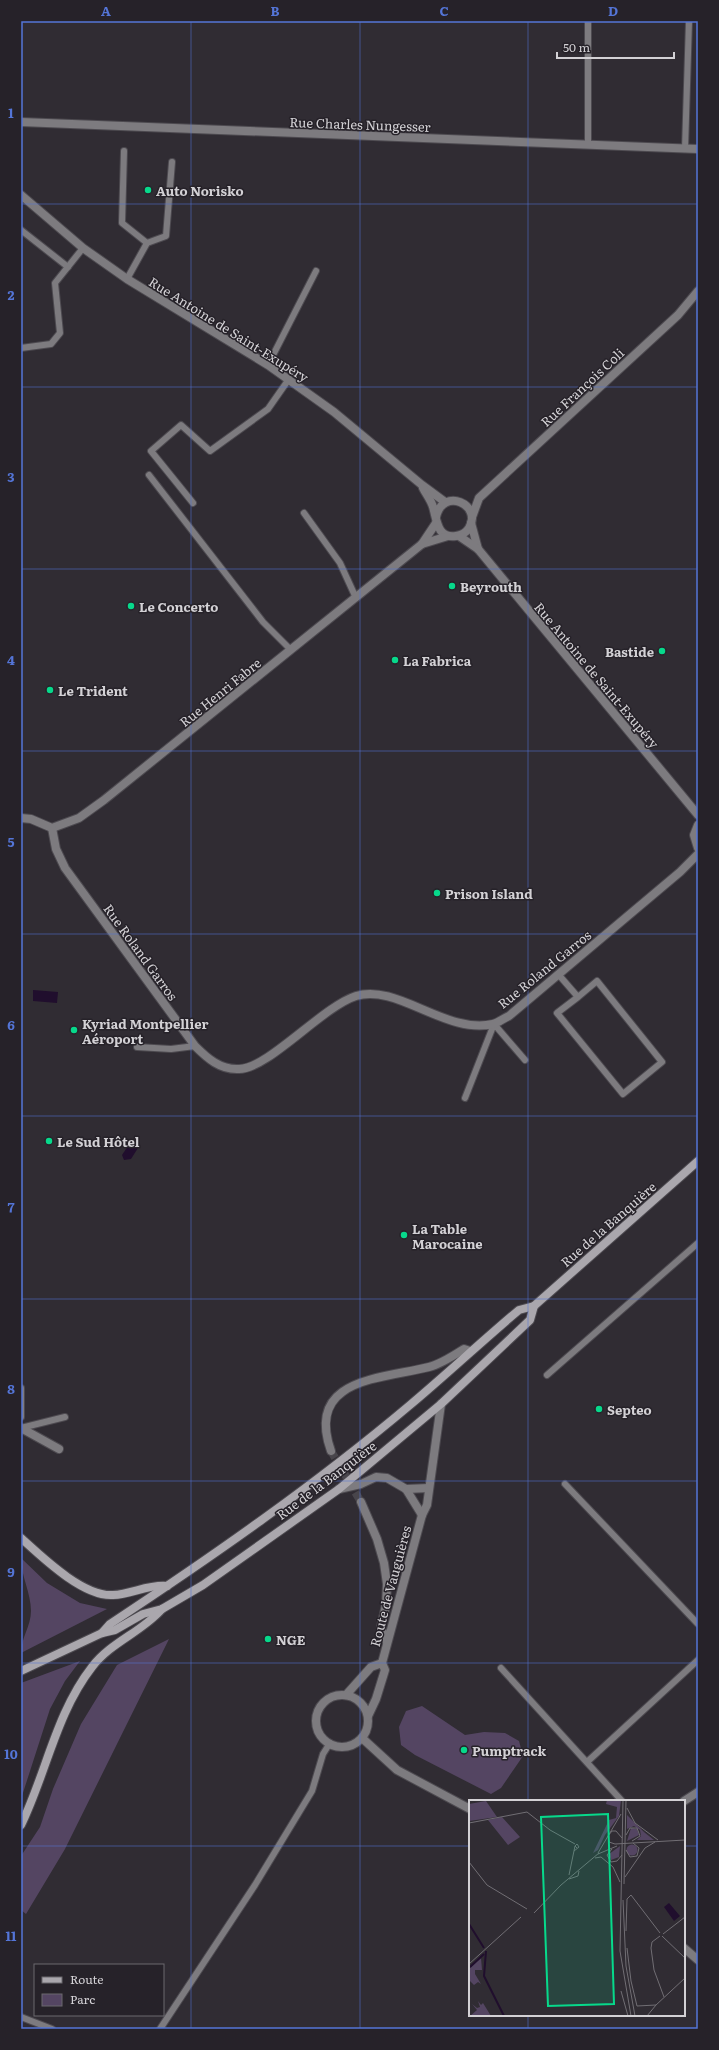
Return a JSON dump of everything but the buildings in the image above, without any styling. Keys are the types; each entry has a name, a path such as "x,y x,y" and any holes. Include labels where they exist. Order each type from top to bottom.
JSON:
{"main road":[{"name":"Rue de la Banquière","path":"102,1633 110,1624 285,1503 338,1462 409,1405 519,1310 534,1306 698,1161"},
{"name":"Rue de la Banquière","path":"21,1671 102,1633 115,1630 143,1614 162,1609 203,1585 339,1489 441,1404 530,1320 534,1306"},
{"path":"21,1538 60,1572 100,1594 111,1596 126,1594 155,1585 167,1586"},
{"path":"21,1825 30,1807 44,1764 56,1735 81,1682 93,1666 114,1645 151,1621 162,1609"}],"street":[{"name":"Rue Charles Nungesser","path":"21,122 698,149"},
{"name":"Rue Antoine de Saint-Exupéry","path":"21,195 83,248 127,279 289,379 334,412 422,486 446,502"},
{"name":"Rue François Coli","path":"471,520 479,498 678,315 698,291"},
{"name":"Rue Antoine de Saint-Exupéry","path":"422,486 433,505 436,520"},
{"path":"457,501 467,507 471,520 465,533 459,536 448,536 438,528 436,520 437,511 446,502 479,498"},
{"name":"Rue Henri Fabre","path":"52,828 79,818 104,800 356,598 422,544 436,520"},
{"name":"Rue Antoine de Saint-Exupéry","path":"471,520 478,549"},
{"name":"Rue Henri Fabre","path":"422,544 448,536"},
{"name":"Rue Antoine de Saint-Exupéry","path":"459,536 478,549 698,815"},
{"path":"21,818 31,819 52,828"},
{"path":"698,825 694,835 698,848"},
{"name":"Rue Roland Garros","path":"52,828 56,849 65,868 195,1046 207,1058 222,1067 239,1070 258,1063 341,1003 366,994 381,994 446,1019 473,1026 494,1024 509,1016 680,872 698,854"},
{"path":"331,1451 326,1435 327,1414 334,1398 346,1388 372,1378 430,1367 464,1350 470,1351"},
{"name":"Route de Vauguières","path":"368,1716 376,1700 385,1670 382,1663 387,1642 422,1515 427,1505 441,1404"},
{"path":"21,1428 59,1449"},
{"name":"Route de Vauguières","path":"339,1489 362,1484 376,1477 387,1478 406,1489 422,1515"},
{"path":"406,1489 429,1488"},
{"path":"361,1502 377,1539 384,1563 386,1605 381,1627 387,1642"},
{"name":"Route de Vauguières","path":"346,1695 371,1667 382,1663"},
{"path":"339,1695 346,1695 360,1702 368,1716 368,1724 362,1738 347,1746 330,1743 323,1738 318,1730 316,1722 317,1714 327,1700 339,1695"},
{"path":"362,1738 397,1770 469,1808"},
{"path":"685,1800 698,1792"},
{"path":"685,1949 698,1960"}],"lane":[{"path":"588,21 588,145"},
{"path":"685,149 689,21"},
{"path":"124,151 122,223 147,243"},
{"path":"127,279 147,243 166,236 172,162"},
{"path":"21,230 68,267"},
{"path":"21,348 51,344 60,334 55,283 83,248"},
{"path":"268,365 316,271"},
{"path":"193,503 151,451 181,425 210,451 268,409 289,379"},
{"path":"149,475 263,622 291,650"},
{"path":"304,513 340,563 356,598"},
{"path":"558,974 578,997"},
{"path":"597,981 662,1062 622,1094 557,1013 578,997 597,981"},
{"path":"465,1098 494,1024 525,1060"},
{"path":"136,1047 171,1049 195,1046"},
{"path":"548,1375 698,1243"},
{"path":"21,1388 21,1416"},
{"path":"21,1428 65,1417"},
{"path":"565,1484 698,1624"},
{"path":"587,1762 698,1660"},
{"path":"501,1668 621,1800"},
{"path":"160,2029 255,1885 312,1791 323,1754 330,1743"},
{"path":"21,2017 52,2029"}],"green space":[{"path":"21,1558 47,1583 80,1603 107,1609 21,1653 21,1648 31,1616 31,1604 21,1565"},
{"path":"169,1639 65,1849 26,1914 21,1910 21,1856 40,1827 53,1789 81,1724 117,1665"},
{"path":"80,1661 65,1681 50,1709 21,1799 21,1683"},
{"name":"Pumptrack","path":"422,1706 465,1735 484,1732 505,1733 519,1741 523,1756 501,1788 491,1794 415,1755 401,1745 399,1727 406,1711"}],"shaded area":[{"path":"33,990 58,992 57,1003 33,1001"},
{"path":"130,1143 138,1148 131,1159 124,1160 122,1155"}],"tunnel":[{"path":"331,1451 361,1502"}],"place":[{"name":"Auto Norisko","path":"148,190"},
{"name":"Beyrouth","path":"452,586"},
{"name":"Le Concerto","path":"131,606"},
{"name":"Bastide","path":"662,651"},
{"name":"La Fabrica","path":"395,660"},
{"name":"Le Trident","path":"50,690"},
{"name":"Prison Island","path":"437,893"},
{"name":"Kyriad Montpellier Aéroport","path":"74,1030"},
{"name":"Le Sud Hôtel","path":"49,1141"},
{"name":"La Table Marocaine","path":"404,1235"},
{"name":"Septeo","path":"599,1409"},
{"name":"NGE","path":"268,1639"},
{"name":"Pumptrack","path":"464,1750"}]}
